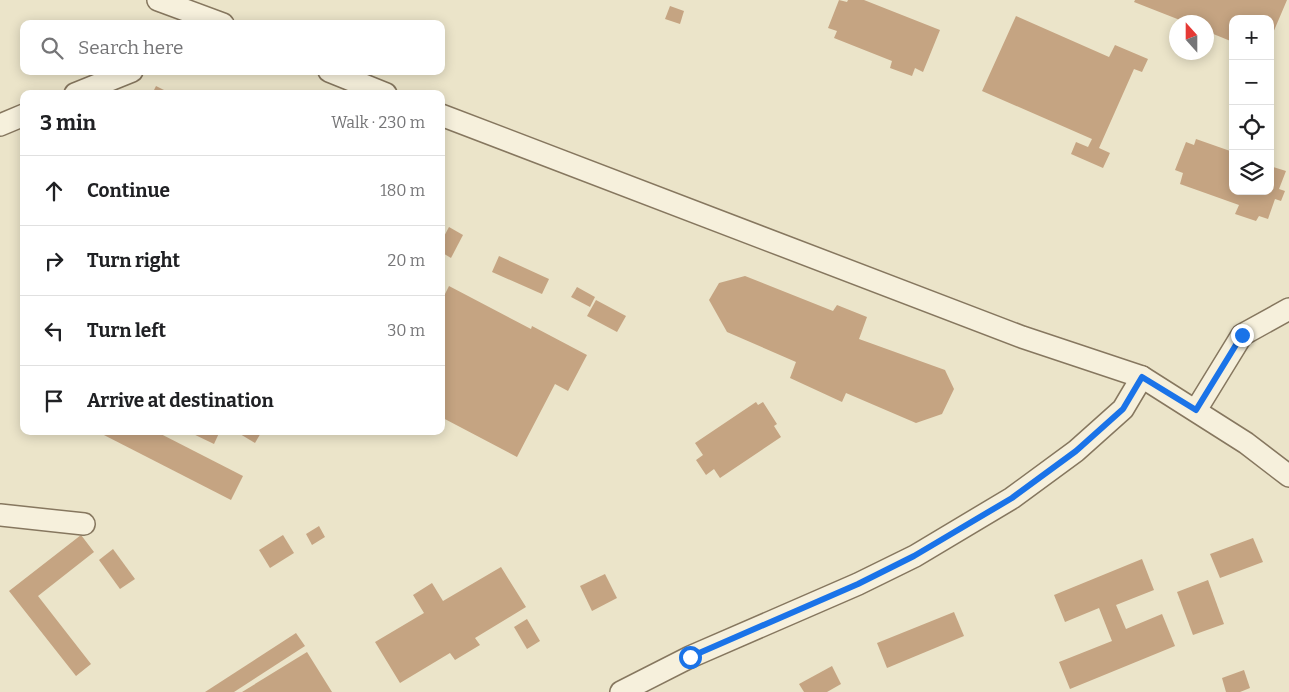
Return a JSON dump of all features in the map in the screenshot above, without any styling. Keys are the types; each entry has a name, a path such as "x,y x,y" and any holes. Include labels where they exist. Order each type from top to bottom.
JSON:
{"street":[{"path":"158,0 212,20"},
{"path":"85,90 122,75"},
{"path":"339,75 376,90"},
{"path":"0,125 20,117"},
{"path":"445,117 1022,337 1142,377 1246,443 1289,476"},
{"path":"1196,410 1242,335 1289,310"},
{"path":"621,692 690,657 866,580 914,556 1012,498 1076,451 1123,409 1142,377"},
{"path":"0,515 84,524"}],"building":[{"path":"839,0 847,2 848,0 864,0 940,30 923,72 915,68 912,76 890,68 892,61 834,38 837,31 828,28"},
{"path":"1135,0 1287,0 1274,31 1274,15 1229,15 1229,40 1214,34 1214,15 1169,16 1134,2"},
{"path":"670,6 684,11 680,24 665,19"},
{"path":"1016,16 1109,57 1115,45 1148,59 1142,72 1134,69 1099,148 1110,153 1103,168 1071,154 1076,142 1088,147 1092,139 982,91"},
{"path":"156,86 164,90 154,90"},
{"path":"1196,139 1229,151 1229,195 1274,195 1274,167 1286,171 1279,189 1285,191 1281,201 1275,199 1268,219 1259,216 1256,221 1235,214 1239,205 1180,184 1183,173 1175,170 1186,142 1194,145"},
{"path":"449,227 463,235 451,258 445,254 445,234"},
{"path":"499,256 549,279 542,294 492,272"},
{"path":"745,276 833,311 837,305 867,317 859,339 945,370 954,389 942,414 916,423 846,393 842,402 790,378 796,362 727,332 709,300 719,283"},
{"path":"449,286 531,329 532,326 587,355 568,391 555,384 517,457 445,419 445,294"},
{"path":"577,287 595,297 590,307 571,297"},
{"path":"596,300 626,316 617,332 587,316"},
{"path":"756,402 758,405 763,402 777,424 774,426 781,437 720,478 714,469 706,475 696,460 703,455 695,443"},
{"path":"104,435 163,435 243,476 231,500"},
{"path":"195,435 218,435 214,444"},
{"path":"242,435 260,435 255,443"},
{"path":"319,526 325,537 312,545 306,534"},
{"path":"81,535 94,552 38,596 91,664 76,676 9,591"},
{"path":"283,535 294,553 270,568 259,550"},
{"path":"1253,538 1263,562 1220,578 1210,554"},
{"path":"113,549 135,579 120,589 99,560"},
{"path":"1142,559 1154,590 1116,605 1126,629 1162,614 1175,646 1070,689 1059,662 1112,641 1099,608 1065,622 1054,595"},
{"path":"501,567 526,607 475,638 480,645 455,660 450,653 400,683 375,642 424,613 413,595 432,583 443,601"},
{"path":"605,574 617,598 592,611 580,586"},
{"path":"1208,580 1224,624 1193,635 1177,592"},
{"path":"954,612 964,636 887,668 877,643"},
{"path":"527,619 540,641 527,649 514,627"},
{"path":"296,633 305,646 234,692 205,692"},
{"path":"307,652 332,692 242,692"},
{"path":"832,666 841,684 827,692 804,692 799,684"},
{"path":"1244,670 1250,688 1240,692 1226,692 1222,678"}],"route":[{"path":"690,657 858,584 914,556 1012,498 1076,451 1123,409 1142,377 1196,410 1242,335"}]}
